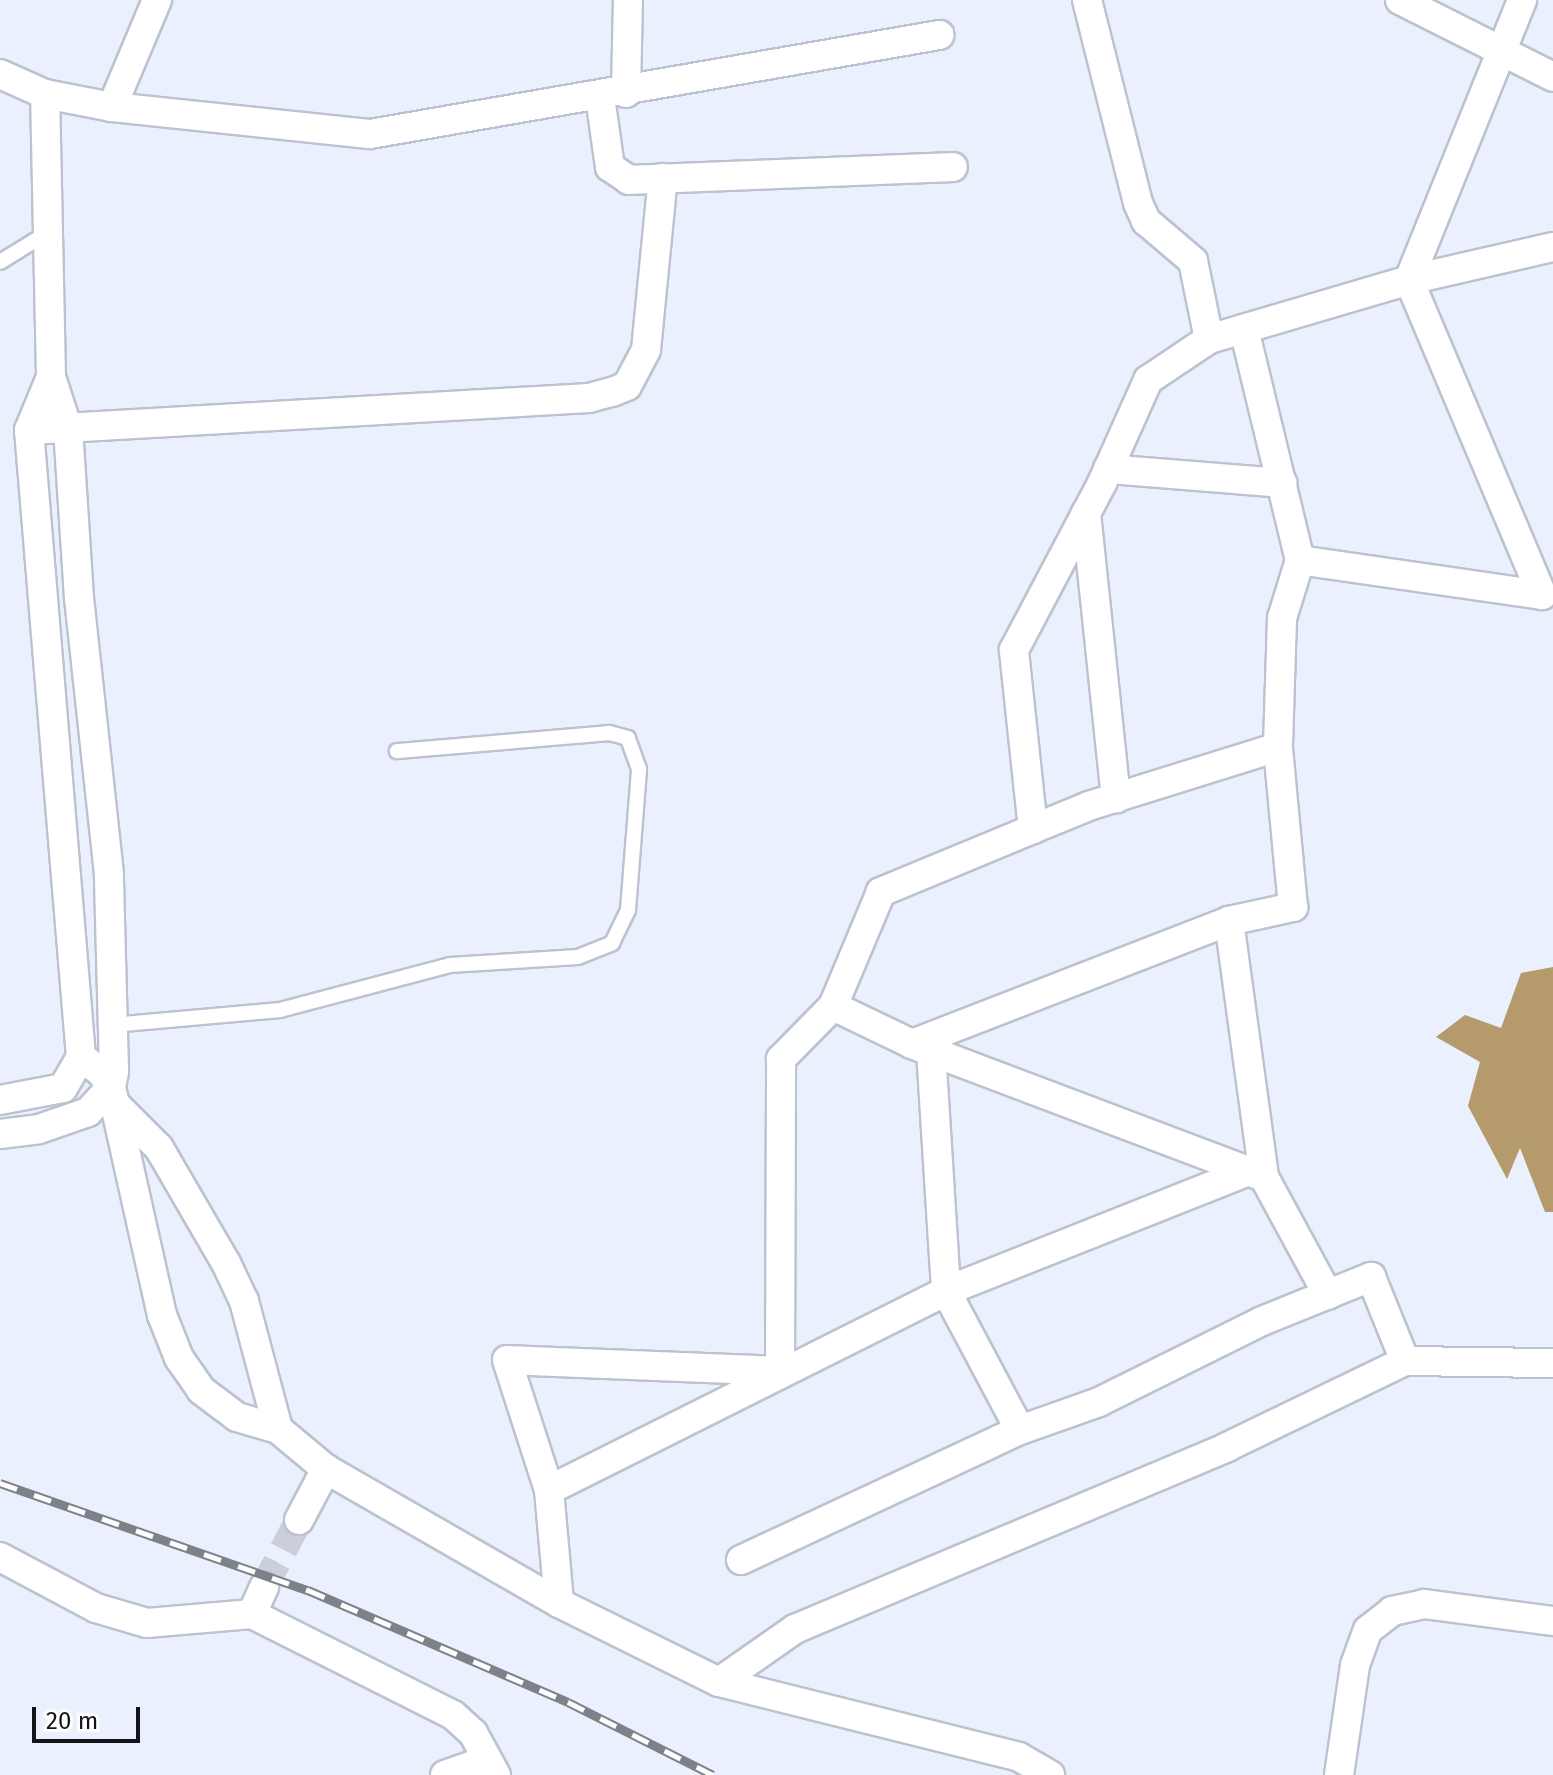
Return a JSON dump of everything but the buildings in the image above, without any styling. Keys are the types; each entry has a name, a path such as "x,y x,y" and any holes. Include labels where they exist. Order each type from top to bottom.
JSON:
{"street":[{"path":"112,107 157,0"},
{"path":"628,0 613,95 614,172 629,180 953,167"},
{"path":"1087,0 1138,203 1146,221 1193,261 1209,339"},
{"path":"1400,0 1501,47 1553,77"},
{"path":"1522,0 1409,280 1545,597"},
{"path":"0,74 45,94 112,107 370,134 613,95 939,35"},
{"path":"45,94 51,377 68,429 79,598 109,874 112,1095 162,1315 179,1358 201,1390 237,1417 278,1429 326,1469 636,1646 719,1682 1019,1757 1050,1775"},
{"path":"29,430 589,398 612,392 627,386 646,350 663,178"},
{"path":"1033,829 1014,650 1108,469 1148,380 1209,339 1409,280 1553,247"},
{"path":"921,1047 1229,921 1293,907 1278,747 1282,618 1300,560 1244,329"},
{"path":"51,377 29,430 81,1057 159,1148 226,1263 244,1301 278,1429"},
{"path":"1108,469 1282,483"},
{"path":"1086,513 1116,798"},
{"path":"1300,560 1545,597"},
{"path":"780,1371 781,1059 833,1006 881,892 1116,798 1278,747"},
{"path":"1229,921 1257,1174 1328,1295"},
{"path":"833,1006 921,1047 1257,1174"},
{"path":"921,1047 946,1291 1020,1430"},
{"path":"0,1100 63,1088 81,1057"},
{"path":"0,1134 64,1123 88,1112 112,1095"},
{"path":"549,1490 780,1371 946,1291 1257,1174"},
{"path":"741,1560 1020,1430 1099,1402 1262,1321 1371,1277 1405,1361"},
{"path":"559,1603 549,1490 507,1360 780,1371"},
{"path":"719,1682 795,1629 1227,1447 1405,1361 1553,1363"},
{"path":"299,1520 326,1469"},
{"path":"0,1557 96,1608 147,1623 252,1614 453,1715 473,1733 491,1767 445,1775"},
{"path":"252,1614 264,1587"},
{"path":"1339,1775 1355,1665 1368,1630 1392,1611 1424,1604 1553,1621"}],"lane":[{"path":"0,262 47,233"},
{"path":"112,1025 280,1010 450,965 578,957 612,943 628,910 639,769 628,738 609,733 397,751"}],"shaded area":[{"path":"1553,967 1553,1212 1545,1212 1520,1148 1507,1179 1468,1106 1480,1062 1436,1037 1465,1015 1501,1028 1521,973"}],"tunnel":[{"path":"264,1587 299,1520"}],"railway":[{"path":"0,1483 308,1590 568,1702 713,1775"}]}
